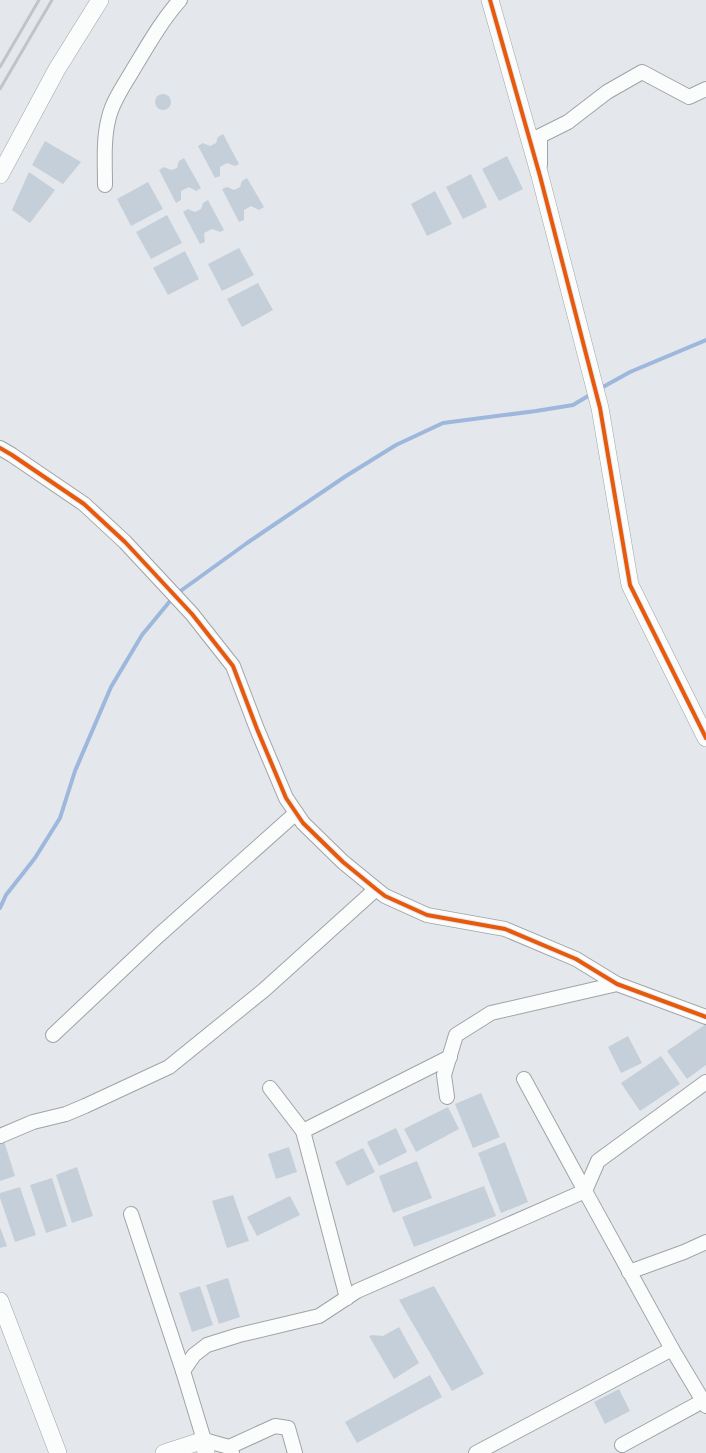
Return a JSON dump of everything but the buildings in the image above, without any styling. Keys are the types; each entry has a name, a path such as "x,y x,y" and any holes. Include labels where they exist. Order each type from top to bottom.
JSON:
{"street":[{"path":"0,175 57,69 100,0"},
{"path":"105,185 105,142 109,117 120,92 144,52 169,13 180,0"},
{"path":"490,0 540,176 600,408 630,585 702,718 706,738"},
{"path":"540,176 540,136 568,122 607,92 642,72 689,97 706,89"},
{"path":"0,448 84,504 125,542 192,614 233,666 257,729 286,798 296,813 303,823 343,862 384,896 427,915 505,929 576,959 617,984 706,1017"},
{"path":"53,1035 158,936 296,813"},
{"path":"0,1136 33,1122 66,1114 169,1067 264,990 376,889"},
{"path":"447,1097 444,1075 456,1035 491,1013 617,984"},
{"path":"303,1131 450,1057"},
{"path":"524,1080 629,1272 704,1403 622,1446"},
{"path":"183,1371 194,1354 207,1345 239,1335 319,1316 357,1291 585,1191 598,1161 706,1082"},
{"path":"270,1088 303,1131 347,1298"},
{"path":"132,1214 183,1371 205,1447"},
{"path":"629,1272 678,1255 706,1242"},
{"path":"0,1301 58,1453"},
{"path":"476,1453 672,1349"},
{"path":"164,1453 205,1447 230,1450 275,1426 288,1428 295,1453"}],"waterway":[{"path":"603,387 630,372 706,340"},
{"path":"0,908 6,895 35,858 60,818 75,771 111,687 142,635 175,595 247,543 346,476 396,445 443,423 573,405 588,396"}],"railway":[{"path":"0,67 39,0"},
{"path":"0,89 52,0"}],"cycle path":[{"path":"490,0 540,176 600,408 630,585 706,738"},
{"path":"0,448 84,504 125,542 192,614 233,666 257,729 286,798 303,823 343,862 376,889 385,896 427,915 505,929 576,959 617,984 706,1017"}]}
